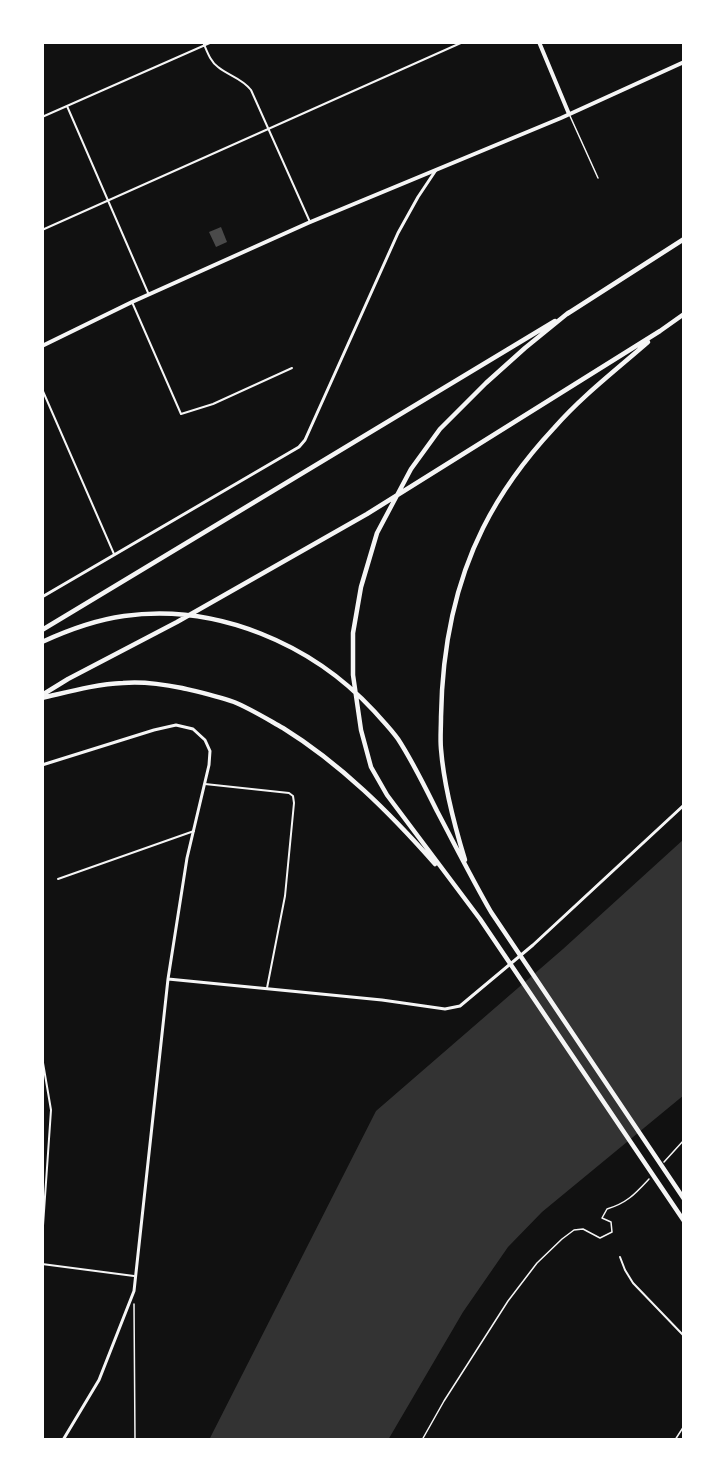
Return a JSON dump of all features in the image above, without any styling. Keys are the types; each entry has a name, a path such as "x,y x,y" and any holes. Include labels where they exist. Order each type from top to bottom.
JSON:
{"highway":[{"path":"42,630 568,313 684,239"},
{"path":"460,894 387,795 371,767 361,730 353,675 353,633 361,587 377,533 411,468 440,429 486,383 568,313"},
{"path":"42,696 68,679 187,617 367,514 684,314"},
{"path":"470,874 446,789 441,747 441,693 446,653 455,607 467,567 483,528 505,491 553,428 660,331"},
{"path":"42,642 63,632 98,621 125,616 181,615 251,629 306,655 357,693 397,738 491,912 684,1199"},
{"path":"42,696 122,683 158,683 199,692 235,703 269,720 304,741 337,766 410,836 480,919 684,1221"}],"main road":[{"path":"538,42 569,114"},
{"path":"42,346 132,302 310,222 569,114 684,62"}],"street":[{"path":"42,117 212,42"},
{"path":"42,230 463,42"},
{"path":"204,44 208,56 217,67 245,83 251,90 310,222"},
{"path":"67,106 149,295"},
{"path":"42,597 299,447 305,440 398,234 436,170"},
{"path":"132,302 181,414 216,403 292,368"},
{"path":"42,389 114,554"},
{"path":"42,765 176,725 193,729 205,740 210,751 205,784 187,858 168,979 134,1291 99,1380 63,1440"},
{"path":"205,784 289,793 293,796 285,896 267,988"},
{"path":"168,979 382,1000 445,1009 460,1006 524,952 684,805"},
{"path":"58,879 194,831"},
{"path":"42,1057 43,1074 51,1110 42,1240"},
{"path":"620,1257 633,1283 684,1336"},
{"path":"42,1264 136,1276"}],"lane":[{"path":"569,114 598,178"},
{"path":"675,1440 684,1426"}],"path":[{"path":"662,1165 684,1140"},
{"path":"422,1440 444,1401 508,1301 537,1263 574,1230 583,1229 600,1238 612,1232 611,1222 602,1218 607,1209 621,1204 639,1190 654,1173"},
{"path":"134,1302 135,1440"}],"shaded area":[{"path":"684,839 684,1095 542,1212 508,1247 463,1312 388,1440 209,1440 376,1111 563,949"}],"building":[{"path":"221,227 227,242 216,247 209,232"}]}
